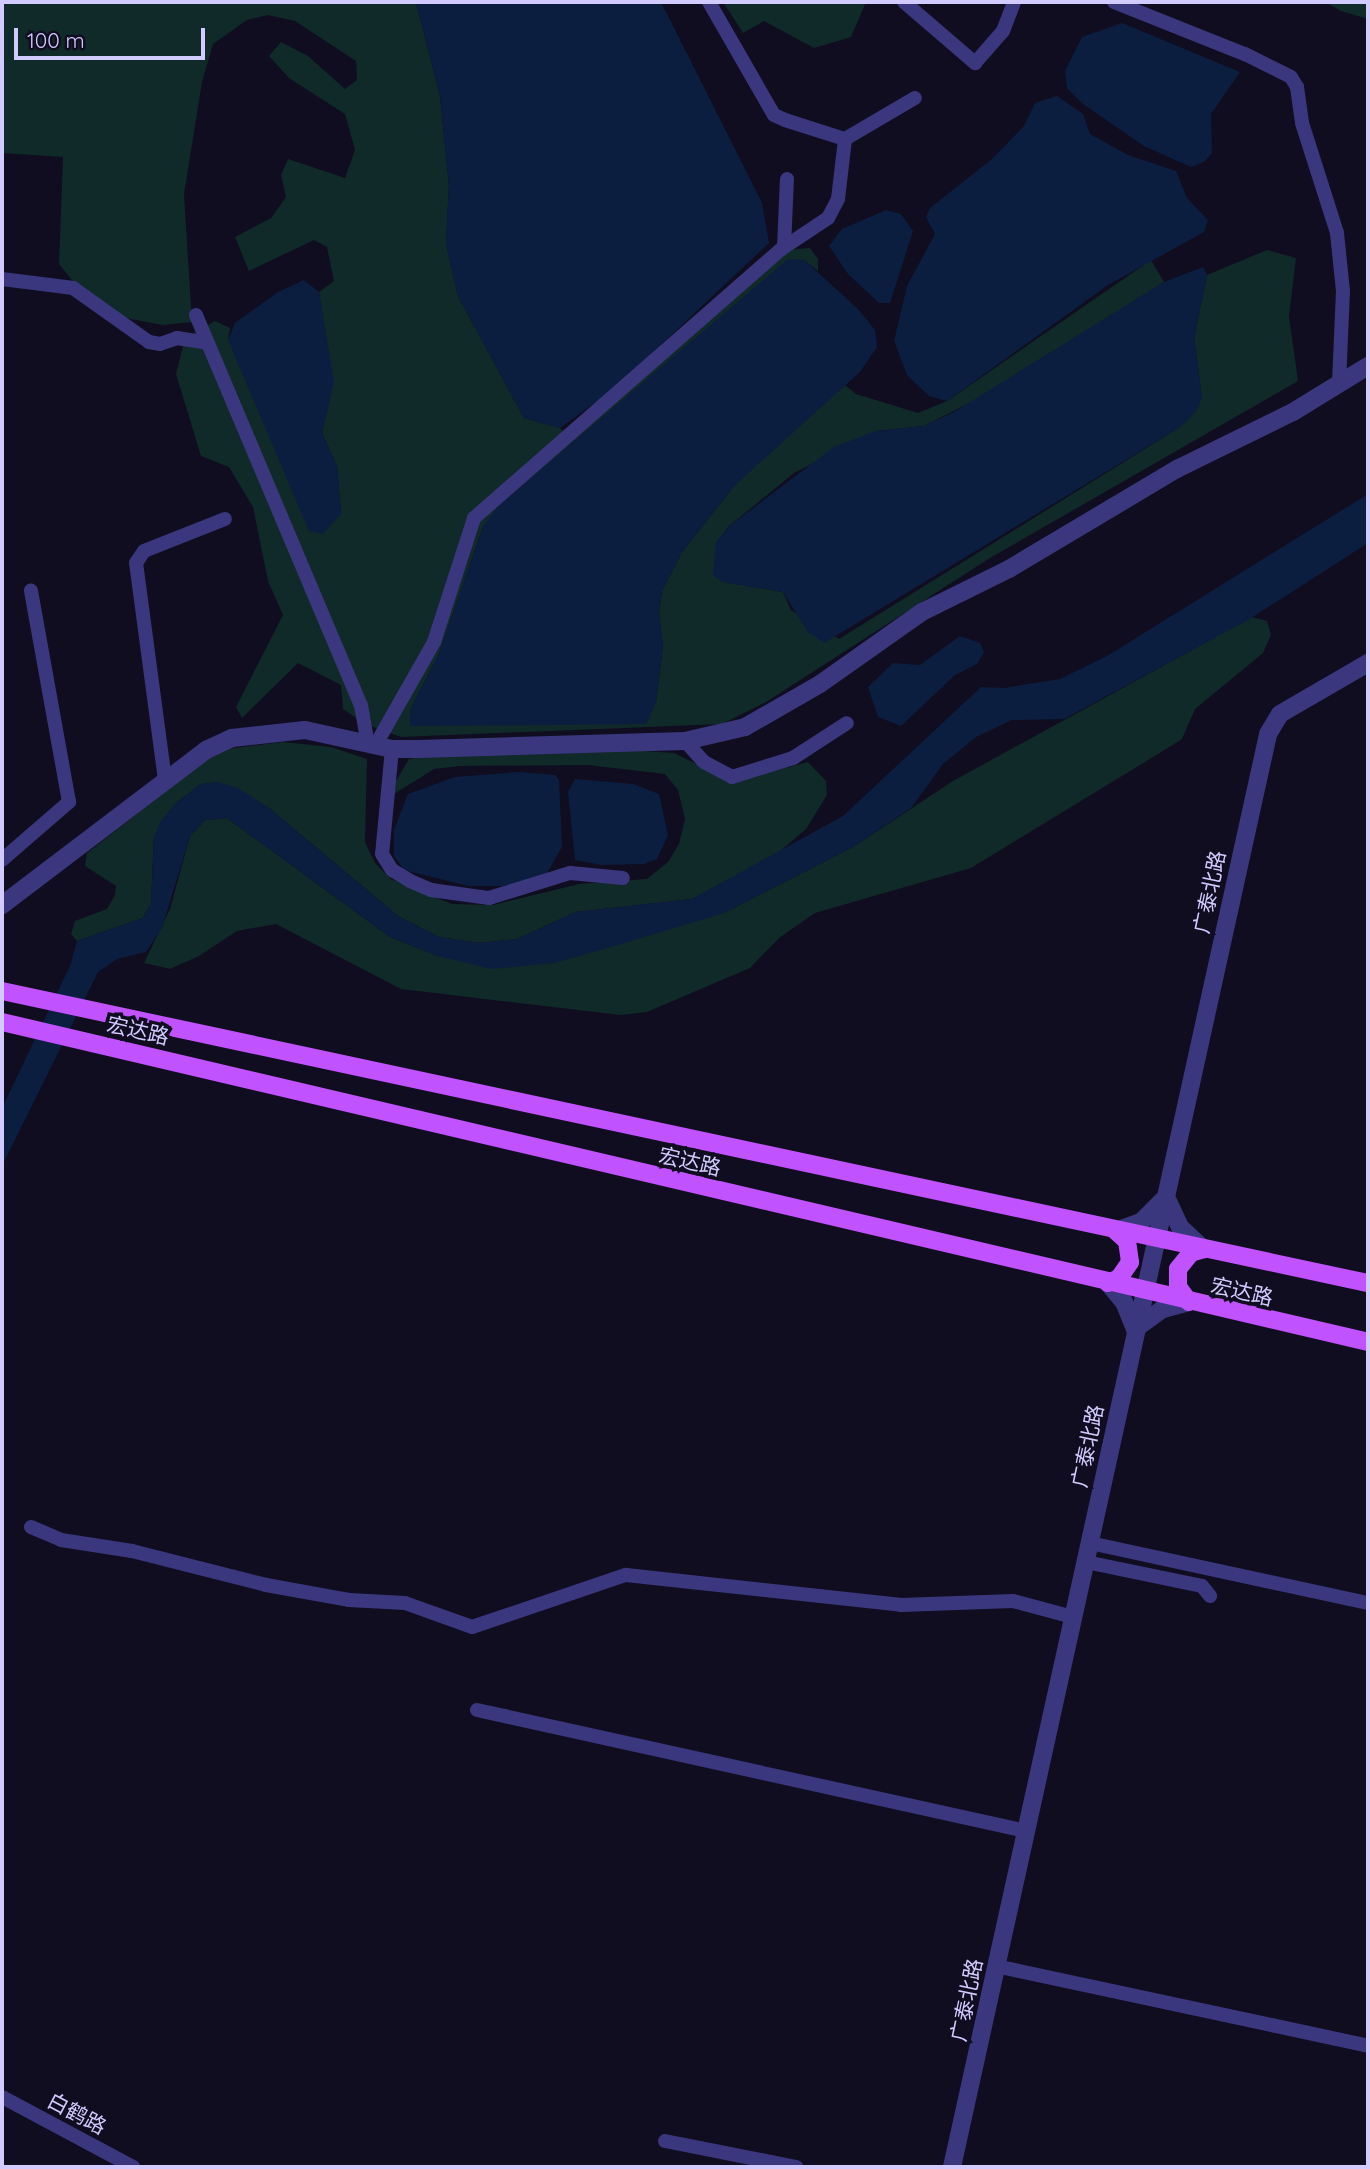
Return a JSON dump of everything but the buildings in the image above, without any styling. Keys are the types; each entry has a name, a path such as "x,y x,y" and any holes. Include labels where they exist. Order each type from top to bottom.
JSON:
{"main road":[{"name":"宏达路","path":"2,991 1368,1283"},
{"name":"宏达路","path":"6,1023 1143,1292 1368,1342"},
{"path":"1108,1283 1119,1278 1130,1262 1127,1241 1116,1231"},
{"path":"1189,1302 1178,1287 1178,1269 1191,1253 1205,1249"}],"street":[{"path":"709,2 774,115 845,139 915,98"},
{"path":"904,2 975,63 1003,31 1014,2"},
{"path":"1114,2 1245,54 1291,77 1297,87 1302,123 1337,233 1343,291 1339,384"},
{"path":"378,746 434,642 474,518 783,247 828,218 838,199 845,139"},
{"path":"783,247 787,179"},
{"path":"2,279 73,288 149,342 160,344 177,338 208,343"},
{"path":"196,315 378,746 382,854 392,870 431,890 489,898 570,873 622,878"},
{"path":"2,905 206,750 259,732 305,730 378,746 685,741 746,727 820,684 922,612 1009,569 1177,470 1368,366"},
{"path":"165,780 136,563 144,551 225,519"},
{"path":"2,860 69,802 31,590"},
{"name":"广泰北路","path":"954,2165 1143,1292 1268,734 1280,715 1368,663"},
{"path":"685,741 704,762 732,777 793,758 847,723"},
{"path":"1116,1231 1141,1222 1166,1197 1180,1227 1205,1249"},
{"path":"1108,1283 1124,1302 1135,1329 1163,1309 1189,1302"},
{"path":"31,1527 61,1540 132,1552 266,1585 349,1600 405,1603 472,1627 626,1575 901,1605 1013,1601 1073,1617"},
{"path":"1090,1543 1368,1603"},
{"path":"1086,1562 1202,1586 1210,1596"},
{"path":"477,1710 1026,1832"},
{"path":"996,1966 1368,2046"},
{"name":"白鹤路","path":"2,2097 133,2167"},
{"path":"665,2141 796,2167"}],"green space":[{"path":"2,2 416,2 440,96 449,185 446,244 458,296 524,418 560,428 568,436 786,250 810,248 818,259 818,271 804,260 483,527 439,654 410,710 656,702 663,646 659,613 662,591 682,552 734,486 817,408 845,385 856,394 918,413 947,401 1151,260 1164,282 999,388 924,426 876,431 794,473 728,527 716,543 723,582 783,592 791,610 839,639 1180,427 1202,398 1194,338 1207,275 1267,250 1296,258 1289,316 1298,381 990,558 766,702 722,724 401,737 365,724 343,709 341,685 298,663 242,718 236,707 283,615 268,581 253,507 229,467 201,456 176,374 185,338 215,321 230,328 228,340 341,514 337,466 322,433 333,382 319,292 334,281 327,247 314,240 249,271 235,237 271,218 286,197 281,175 288,159 345,178 355,150 345,114 289,78 269,56 281,42 308,56 345,89 357,80 356,61 295,21 268,15 247,20 213,44 202,82 184,194 192,322 163,325 120,317 72,280 59,264 63,157 2,153"},
{"path":"723,2 866,2 851,37 814,48 764,21 743,33"},
{"path":"1325,2 1368,2 1368,19 1341,11"},
{"path":"1252,617 1267,621 1271,635 1263,653 1195,709 1182,739 971,868 815,913 779,938 750,968 647,1012 621,1015 401,989 276,924 237,931 199,956 170,969 144,963 170,909 190,836 205,820 227,818 390,937 438,956 724,913 853,847 953,781"},
{"path":"283,742 331,747 367,759 365,842 375,863 391,879 452,904 493,905 579,884 647,879 668,862 679,844 685,819 678,790 665,774 588,765 460,766 434,769 394,794 396,781 409,759 447,753 630,750 674,753 734,782 808,762 826,781 827,795 806,829 777,854 692,899 576,912 517,939 479,943 439,937 398,916 269,808 217,782 201,784 176,803 154,837 151,903 143,918 77,941 71,934 75,921 107,909 115,895 116,886 85,866 87,853 205,761 226,749"}],"water":[{"path":"416,2 661,2 762,203 769,243 615,388 560,428 524,418 458,296 446,244 449,185 440,96"},
{"path":"1122,23 1240,72 1211,114 1212,153 1204,162 1191,167 1144,146 1083,104 1067,88 1065,71 1082,37"},
{"path":"1057,96 1083,114 1090,134 1128,155 1176,171 1187,198 1208,220 1204,232 1108,285 947,401 929,396 907,375 894,341 907,286 935,234 926,217 930,208 992,159 1024,126 1035,103"},
{"path":"886,210 901,214 913,231 890,303 879,303 848,274 829,246 842,229"},
{"path":"788,259 804,260 857,308 875,330 877,347 860,372 734,486 682,552 662,591 659,613 663,646 656,702 646,724 410,726 410,710 439,654 483,527 499,505"},
{"path":"1203,267 1207,275 1194,338 1202,398 1195,413 1180,427 824,643 808,632 783,592 722,582 713,575 716,543 728,527 834,447 876,431 924,426 954,412 1164,282"},
{"path":"304,280 319,292 334,382 322,433 337,466 341,514 323,534 309,531 228,340 235,323 278,292"},
{"path":"1368,494 1368,543 1248,620 1064,719 1012,720 976,737 943,764 911,808 853,847 724,913 554,963 492,969 438,956 390,937 227,818 205,820 190,836 162,928 146,952 117,959 98,972 2,1166 2,1108 70,966 77,941 143,918 151,903 154,837 161,821 176,803 201,784 217,782 238,788 269,808 398,916 439,937 479,943 517,939 576,912 692,899 843,816 981,687 1004,688 1060,679 1107,656"},
{"path":"960,636 980,643 984,652 977,664 955,675 901,726 878,717 868,687 893,663 920,665"},
{"path":"519,772 555,775 559,780 562,847 546,875 504,886 468,886 404,870 394,856 394,830 408,794 455,777"},
{"path":"575,779 633,784 659,794 668,835 657,859 644,864 602,865 575,860 568,792"}]}
